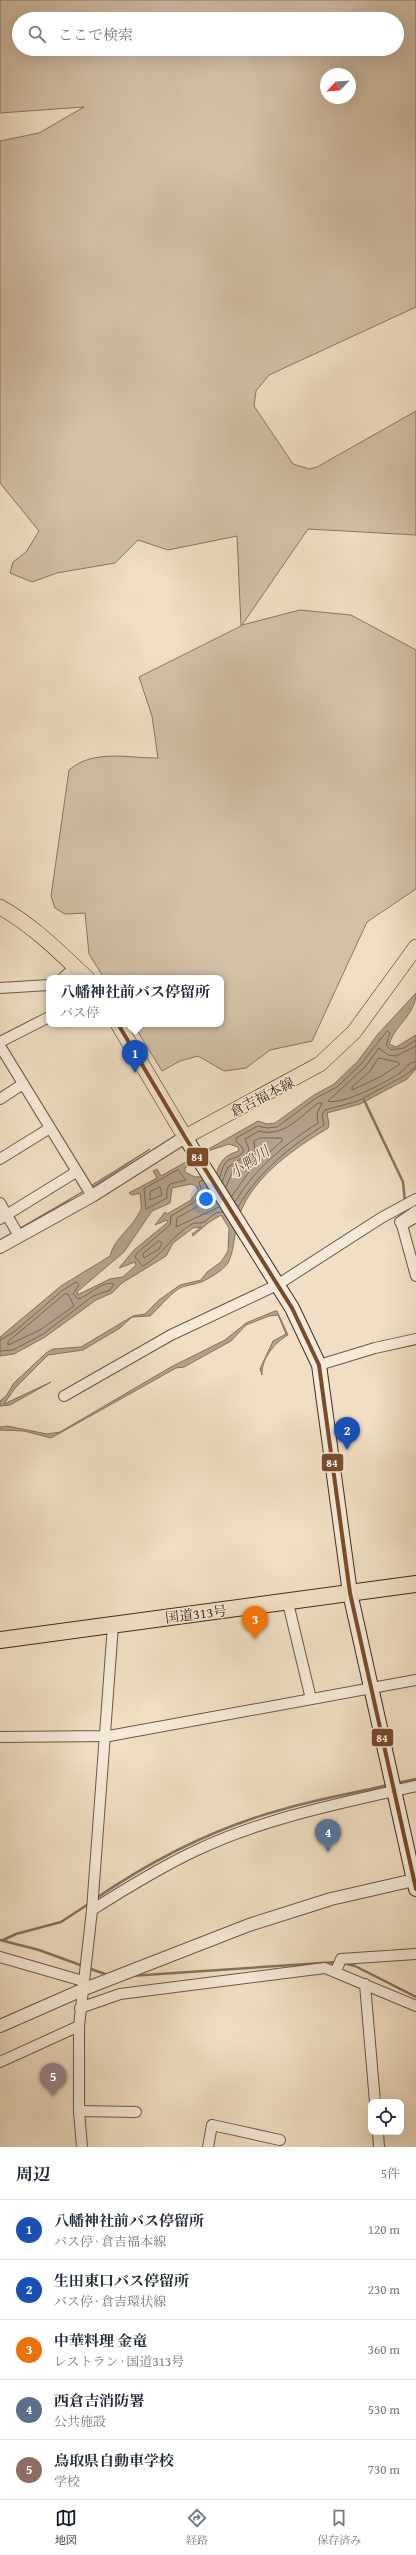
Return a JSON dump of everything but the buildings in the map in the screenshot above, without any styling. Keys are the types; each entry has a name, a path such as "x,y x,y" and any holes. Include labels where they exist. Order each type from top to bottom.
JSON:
{"highway":[{"name":"国道313号","path":"0,1640 416,1584"}],"main road":[{"path":"0,907 20,918 40,933 84,975"},
{"name":"倉吉福本線","path":"185,1137 320,1064 354,1032 416,948"},
{"path":"120,1027 185,1137 274,1280 307,1337 318,1364 350,1593 415,1884"}],"street":[{"path":"66,975 75,967"},
{"path":"0,988 46,985"},
{"path":"0,1042 46,1019"},
{"path":"0,1046 92,1196"},
{"path":"0,1099 23,1084"},
{"path":"0,1159 50,1128"},
{"path":"0,1247 92,1196 185,1137"},
{"path":"4,1217 76,1172"},
{"path":"64,1396 171,1335 274,1280 416,1199"},
{"path":"0,1203 4,1217 19,1236"},
{"path":"416,1211 400,1222 416,1276"},
{"path":"402,1225 416,1217"},
{"path":"318,1364 375,1348 416,1339"},
{"path":"288,1602 311,1699"},
{"path":"82,2147 79,2111 80,2008 94,1884 113,1625"},
{"path":"0,1737 104,1736 416,1680"},
{"path":"92,1907 195,1851 247,1830 393,1787 416,1786"},
{"path":"0,1958 83,1981 105,1981 249,1925 331,1899 415,1884"},
{"path":"336,1971 341,1959 416,1954"},
{"path":"80,2008 120,1994 325,1968 336,1971 416,2006"},
{"path":"0,2026 83,1981"},
{"path":"365,1984 375,2099"},
{"path":"0,2062 79,2026"},
{"path":"79,2111 136,2112"},
{"path":"208,2147 212,2126 280,2140"},
{"path":"378,2135 379,2147"}],"shaded area":[{"path":"0,0 416,0 416,307 269,375 256,391 254,406 293,464 309,469 317,467 416,411 416,535 308,529 242,625 300,610 351,615 416,650 416,889 367,922 312,1041 270,1050 246,1068 224,1071 198,1056 180,1061 162,1071 135,1027 224,1027 224,975 102,975 89,954 85,913 65,914 55,908 51,896 69,770 78,763 100,757 123,756 158,758 152,716 139,677 241,626 237,536 168,550 138,540 115,563 57,573 32,582 10,573 13,562 26,552 39,531 0,483 0,141 39,133 84,107 0,113"}],"water":[{"name":"小鴨川","path":"416,993 413,1007 392,1037 389,1044 396,1047 416,1035 416,1069 407,1079 360,1104 327,1113 329,1124 328,1128 302,1144 277,1164 255,1186 240,1213 232,1252 226,1266 204,1281 178,1289 170,1295 150,1316 132,1317 120,1328 83,1350 48,1355 15,1388 4,1404 51,1382 10,1405 0,1406 0,1401 6,1396 14,1383 46,1353 53,1349 81,1347 133,1316 145,1314 159,1300 180,1285 201,1280 207,1272 221,1262 228,1251 229,1228 221,1215 208,1223 193,1236 192,1234 201,1227 193,1228 173,1243 166,1256 122,1283 112,1293 96,1300 45,1337 14,1354 0,1356 0,1337 61,1286 110,1256 112,1250 134,1221 141,1209 140,1193 132,1195 129,1193 157,1178 153,1171 157,1169 161,1176 258,1121 267,1124 275,1123 314,1095 334,1084 358,1061 378,1034","holes":["229,1144 238,1147 239,1151 230,1154 223,1159 216,1176 195,1177 185,1172 185,1168 211,1150","191,1184 196,1186 198,1190 191,1200 167,1214 165,1212 155,1225 167,1220 168,1222 134,1250 119,1268 135,1262 136,1265 123,1277 110,1279 77,1295 78,1291 124,1252 152,1211 170,1203 172,1188"]},
{"path":"150,1149 93,1187 92,1185"},
{"path":"82,1192 21,1229 20,1228"},
{"path":"277,1311 288,1335 278,1342 266,1357 262,1369 262,1375 260,1369 273,1341 286,1334 278,1315 269,1316 246,1325 231,1341 184,1367 176,1368 51,1438 24,1431 0,1430 0,1427 7,1426 47,1434 60,1432 171,1367 225,1340 246,1323"}],"waterway":[{"path":"364,1100 403,1182 405,1202"},
{"path":"397,1783 416,1779"},
{"path":"95,1899 162,1858 234,1825 297,1805 388,1785"},
{"path":"3,1940 16,1934 61,1922 90,1903"},
{"path":"0,1940 39,1950 83,1966"},
{"path":"130,1976 337,1962"},
{"path":"344,1963 355,1966 416,1997"},
{"path":"88,1968 108,1975"}],"transit line":[{"name":"84","path":"120,1027 185,1137 292,1308 319,1365 350,1593 416,1889"}],"place":[{"name":"八幡神社前バス停留所","path":"135,1073"},
{"name":"生田東口バス停留所","path":"347,1450"},
{"name":"中華料理 金竜","path":"255,1639"},
{"name":"西倉吉消防署","path":"328,1852"},
{"name":"鳥取県自動車学校","path":"53,2096"}]}
